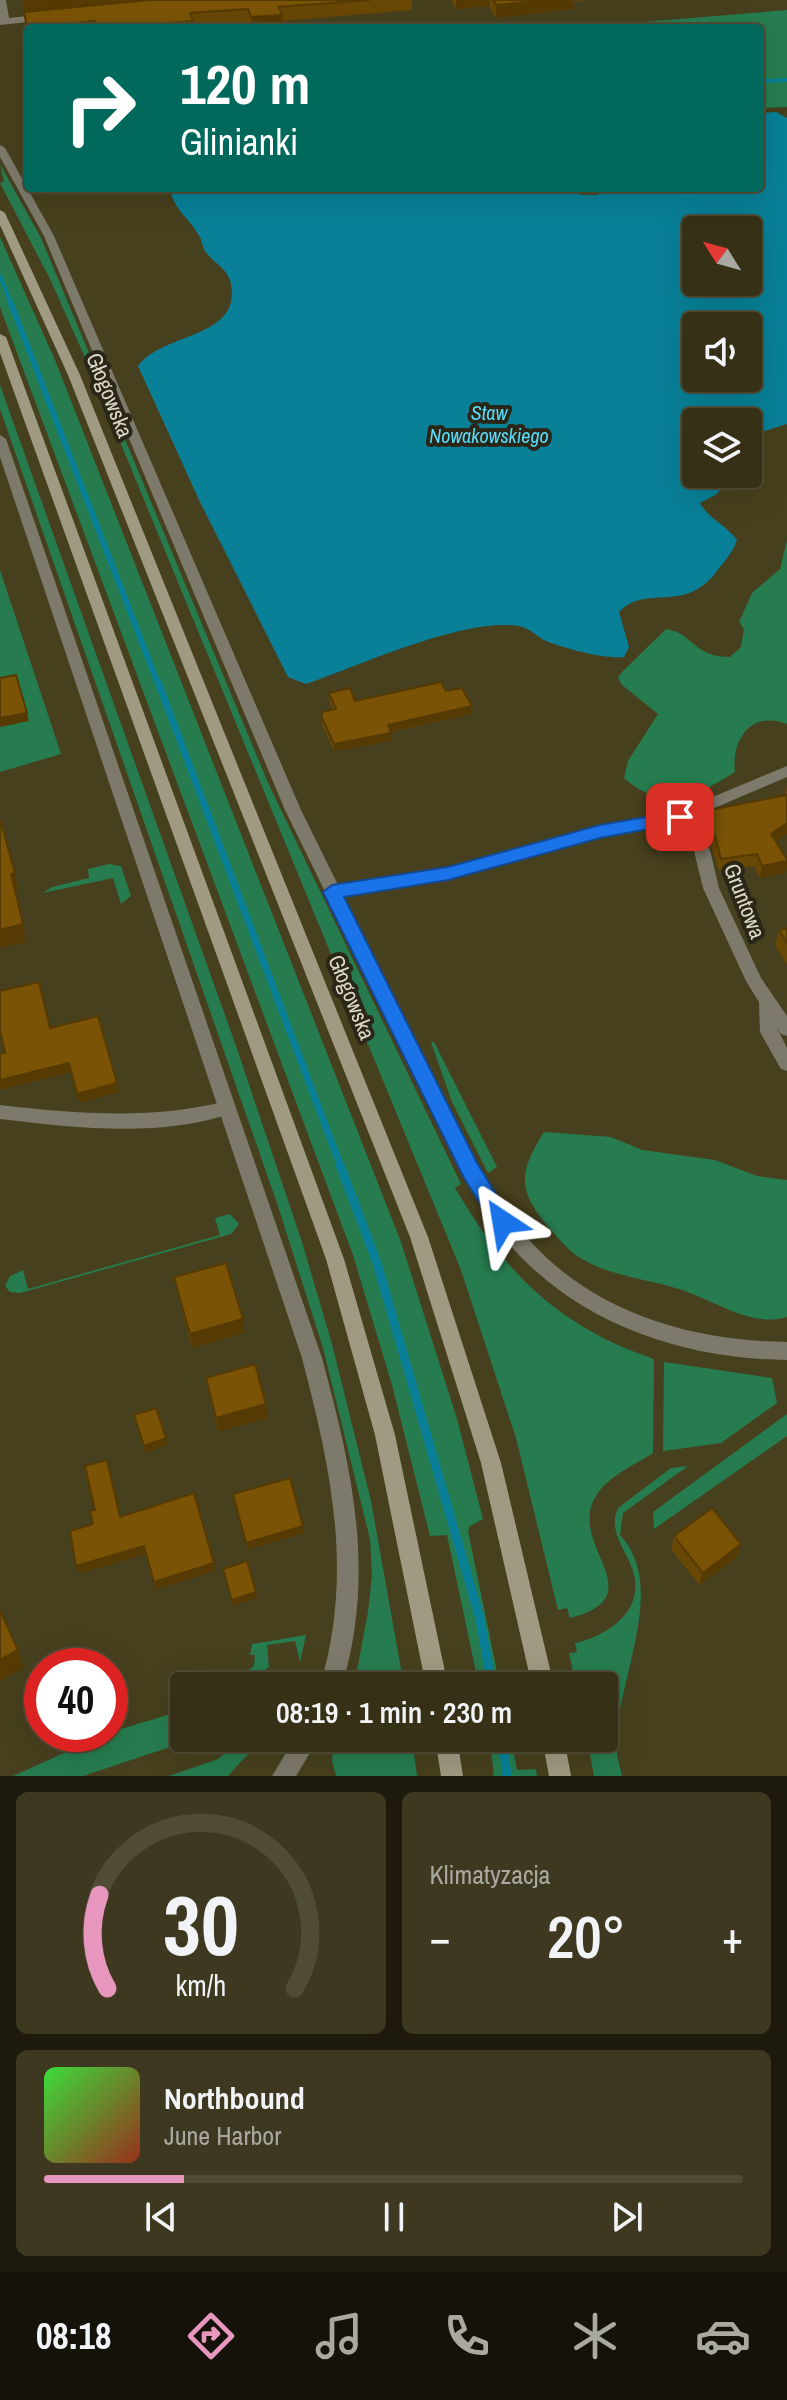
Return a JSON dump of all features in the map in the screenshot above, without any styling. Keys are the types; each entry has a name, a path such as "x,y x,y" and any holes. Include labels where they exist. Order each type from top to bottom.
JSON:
{"main road":[{"name":"Głogowska","path":"0,213 67,358 419,1237 491,1463 540,1672"},
{"path":"0,337 335,1259 394,1471 434,1672"},
{"path":"448,1752 452,1776"},
{"path":"556,1752 560,1776"}],"street":[{"path":"1,0 2,21 51,17"},
{"name":"Głogowska","path":"0,148 24,191"},
{"name":"Głogowska","path":"24,192 49,236 293,810 470,1170 503,1222 534,1257 571,1288 631,1321 662,1333 732,1349 787,1351"},
{"path":"0,439 304,1337 342,1491 350,1586 334,1672"},
{"path":"332,892 448,874 600,831 680,817 787,771"},
{"name":"Gruntowa","path":"680,817 702,850 711,888 767,1003 787,1029"},
{"name":"Gruntowa","path":"767,1003 769,1032 787,1064"},
{"path":"0,1112 56,1119 185,1119 227,1108"},
{"path":"283,1776 300,1752"}],"green space":[{"path":"787,10 787,107 764,108 764,24 618,24"},
{"path":"0,164 41,238 269,785 461,1184 455,1188 493,1246 537,1293 590,1331 654,1359 653,1453 610,1480 592,1504 590,1521 593,1538 609,1585 606,1598 594,1609 570,1618 567,1608 558,1610 516,1438 461,1270 91,371 51,281 0,183 4,182"},
{"path":"0,237 55,360 401,1242 457,1419 483,1519 470,1526 468,1531 497,1672 476,1672 447,1535 430,1536 392,1385 353,1255 0,307"},
{"path":"0,385 235,1043 302,1242 332,1344 371,1501 402,1672 357,1672 372,1575 370,1539 323,1348 278,1206 0,409"},
{"path":"787,540 787,724 764,721 746,730 737,749 735,772 707,788 693,794 666,798 638,789 624,778 628,761 658,714 622,685 618,678 666,629 682,635 708,653 730,657 741,647 744,629 739,622 752,593 780,569"},
{"path":"0,570 61,754 0,772"},
{"path":"109,864 121,866 131,896 121,904 113,878 43,893 52,887 89,878 88,869"},
{"path":"431,1042 434,1042 497,1167 488,1173 452,1102"},
{"path":"544,1132 611,1137 642,1150 715,1160 757,1176 787,1180 787,1317 760,1319 747,1316 682,1290 606,1270 578,1256 551,1230 527,1193 525,1182 529,1160"},
{"path":"230,1214 239,1224 231,1234 20,1293 10,1292 5,1286 10,1276 23,1270 28,1289 220,1235 215,1218"},
{"path":"664,1362 772,1378 777,1403 721,1443 663,1451"},
{"path":"787,1414 787,1436 654,1529 653,1512"},
{"path":"688,1466 623,1513 620,1535 634,1556 640,1581 640,1608 618,1720 618,1672 573,1672 569,1653 577,1652 575,1643 612,1627 630,1608 635,1583 632,1568 618,1538 615,1516 618,1508 671,1468"},
{"path":"306,1635 300,1662 295,1641 267,1645 269,1667 262,1672 246,1672 254,1666 255,1655 250,1655 252,1644"},
{"path":"170,1714 170,1747 83,1776 13,1776 66,1752 128,1752 128,1727"},
{"path":"227,1752 250,1752 228,1776 169,1776 218,1759"},
{"path":"333,1752 414,1752 417,1776 336,1776"},
{"path":"491,1752 514,1752 517,1770 536,1769 537,1776 491,1776 494,1775"},
{"path":"590,1752 617,1752 622,1776 594,1776"}],"water":[{"name":"Staw Nowakowskiego","path":"776,112 787,118 787,424 762,432 762,408 682,408 682,488 722,488 700,503 737,540 731,553 704,584 692,592 641,600 619,612 629,647 624,657 574,650 546,641 523,627 497,625 412,644 306,684 288,677 200,502 138,366 164,347 213,325 224,315 231,302 231,284 227,274 205,251 194,227 170,192 580,192 581,195 598,195 600,192 764,192 764,113"}],"building":[{"path":"150,0 370,0 279,7 282,15 251,17 248,9 190,13 193,21 160,24 96,24 95,21 26,24 24,12"},
{"path":"493,0 547,0 496,5"},
{"path":"16,675 27,713 0,718 0,678"},
{"path":"441,682 446,691 462,688 472,706 388,725 391,733 334,744 322,718 322,712 336,709 329,693 350,688 355,701"},
{"path":"787,795 787,823 771,834 787,861 762,866 757,854 721,859 715,836 699,812"},
{"path":"0,819 15,873 11,874 23,924 0,930"},
{"path":"787,928 787,943 779,930"},
{"path":"39,982 50,1028 98,1016 117,1083 77,1094 69,1063 0,1080 0,1054 5,1053 0,1030 0,991"},
{"path":"226,1263 243,1319 190,1334 174,1277"},
{"path":"255,1364 266,1404 216,1418 206,1378"},
{"path":"156,1408 166,1438 144,1446 134,1415"},
{"path":"107,1460 120,1517 194,1493 214,1563 154,1582 144,1546 76,1566 70,1531 93,1524 90,1511 95,1510 85,1466"},
{"path":"290,1478 303,1526 246,1543 233,1494"},
{"path":"712,1508 741,1544 703,1573 674,1536"},
{"path":"247,1561 256,1592 232,1600 223,1569"},
{"path":"0,1610 18,1650 0,1660"}],"waterway":[{"path":"764,81 787,80"},
{"path":"0,276 11,303"},
{"path":"10,301 158,684"},
{"path":"158,682 341,1167"},
{"path":"340,1165 377,1263 480,1619 489,1672"},
{"path":"504,1752 507,1776"}],"route":[{"path":"503,1222 470,1170 332,892 379,882 448,874 600,831 638,827 680,817"}]}
